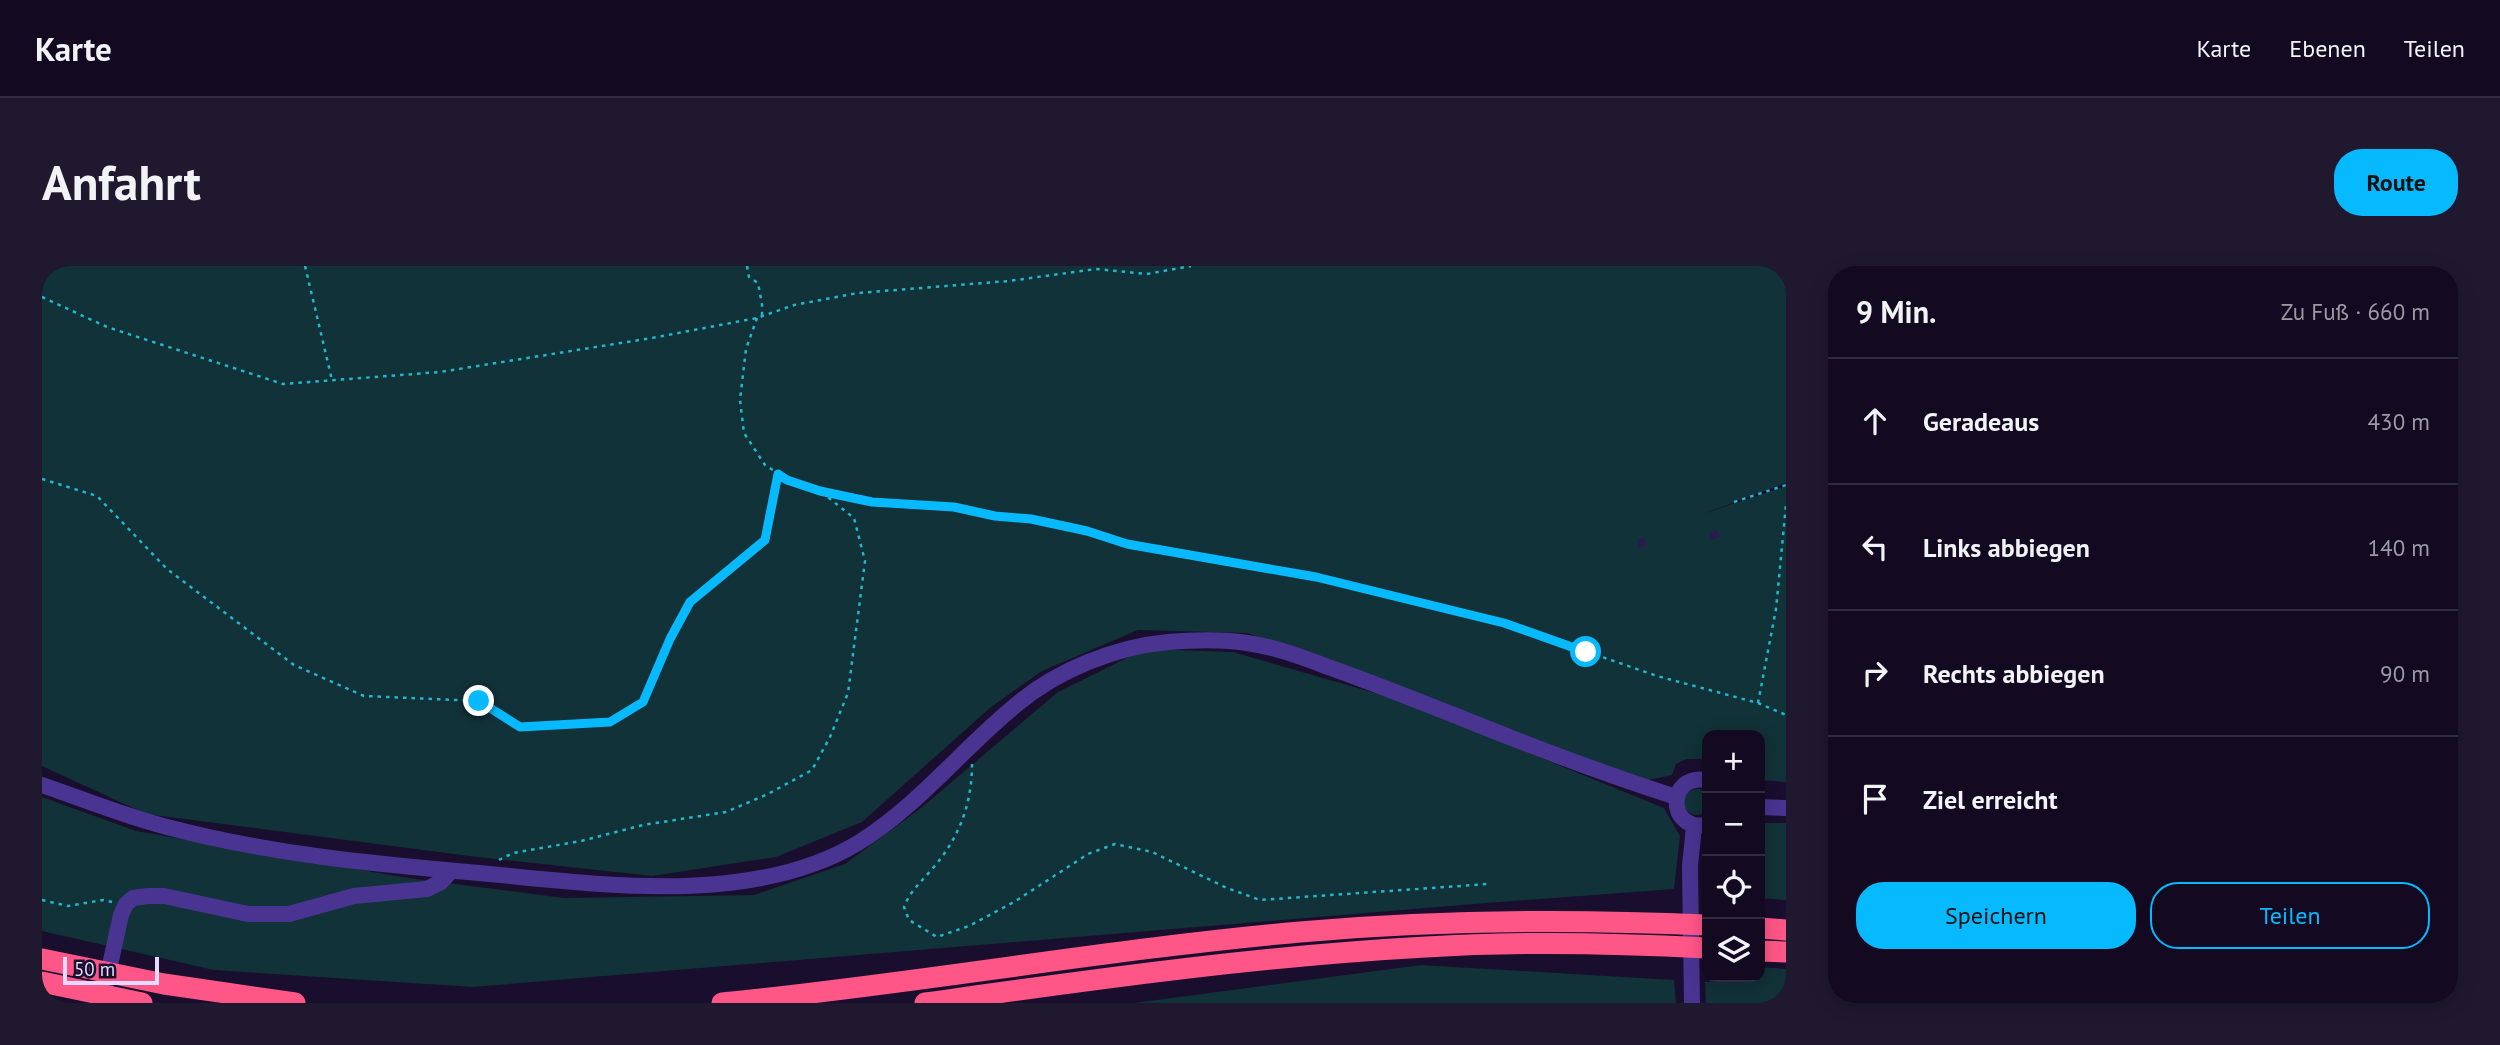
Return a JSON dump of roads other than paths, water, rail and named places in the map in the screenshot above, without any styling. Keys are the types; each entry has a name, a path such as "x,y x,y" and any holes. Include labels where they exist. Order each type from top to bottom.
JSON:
{"highway":[{"path":"722,1003 829,992 1300,932 1525,921 1702,925"},
{"path":"1765,928 1786,930"},
{"path":"925,1003 1202,966 1401,948 1560,943 1702,948"},
{"path":"1765,951 1786,952"},
{"path":"42,959 164,984 295,1003"},
{"path":"42,982 142,1003"}],"street":[{"path":"42,785 164,826 236,843 348,860 597,884 661,886 755,880 828,860 879,828 917,797 1019,702 1047,683 1075,668 1107,656 1164,643 1196,641 1245,642 1289,652 1559,757 1676,797"},
{"path":"1692,1003 1690,866 1701,826 1682,819 1677,809 1676,797 1686,783 1702,780"},
{"path":"1765,807 1786,808"},
{"path":"102,1003 121,915 126,904 133,898 164,896 248,914 289,914 354,897 428,889 441,883 451,871"}]}
